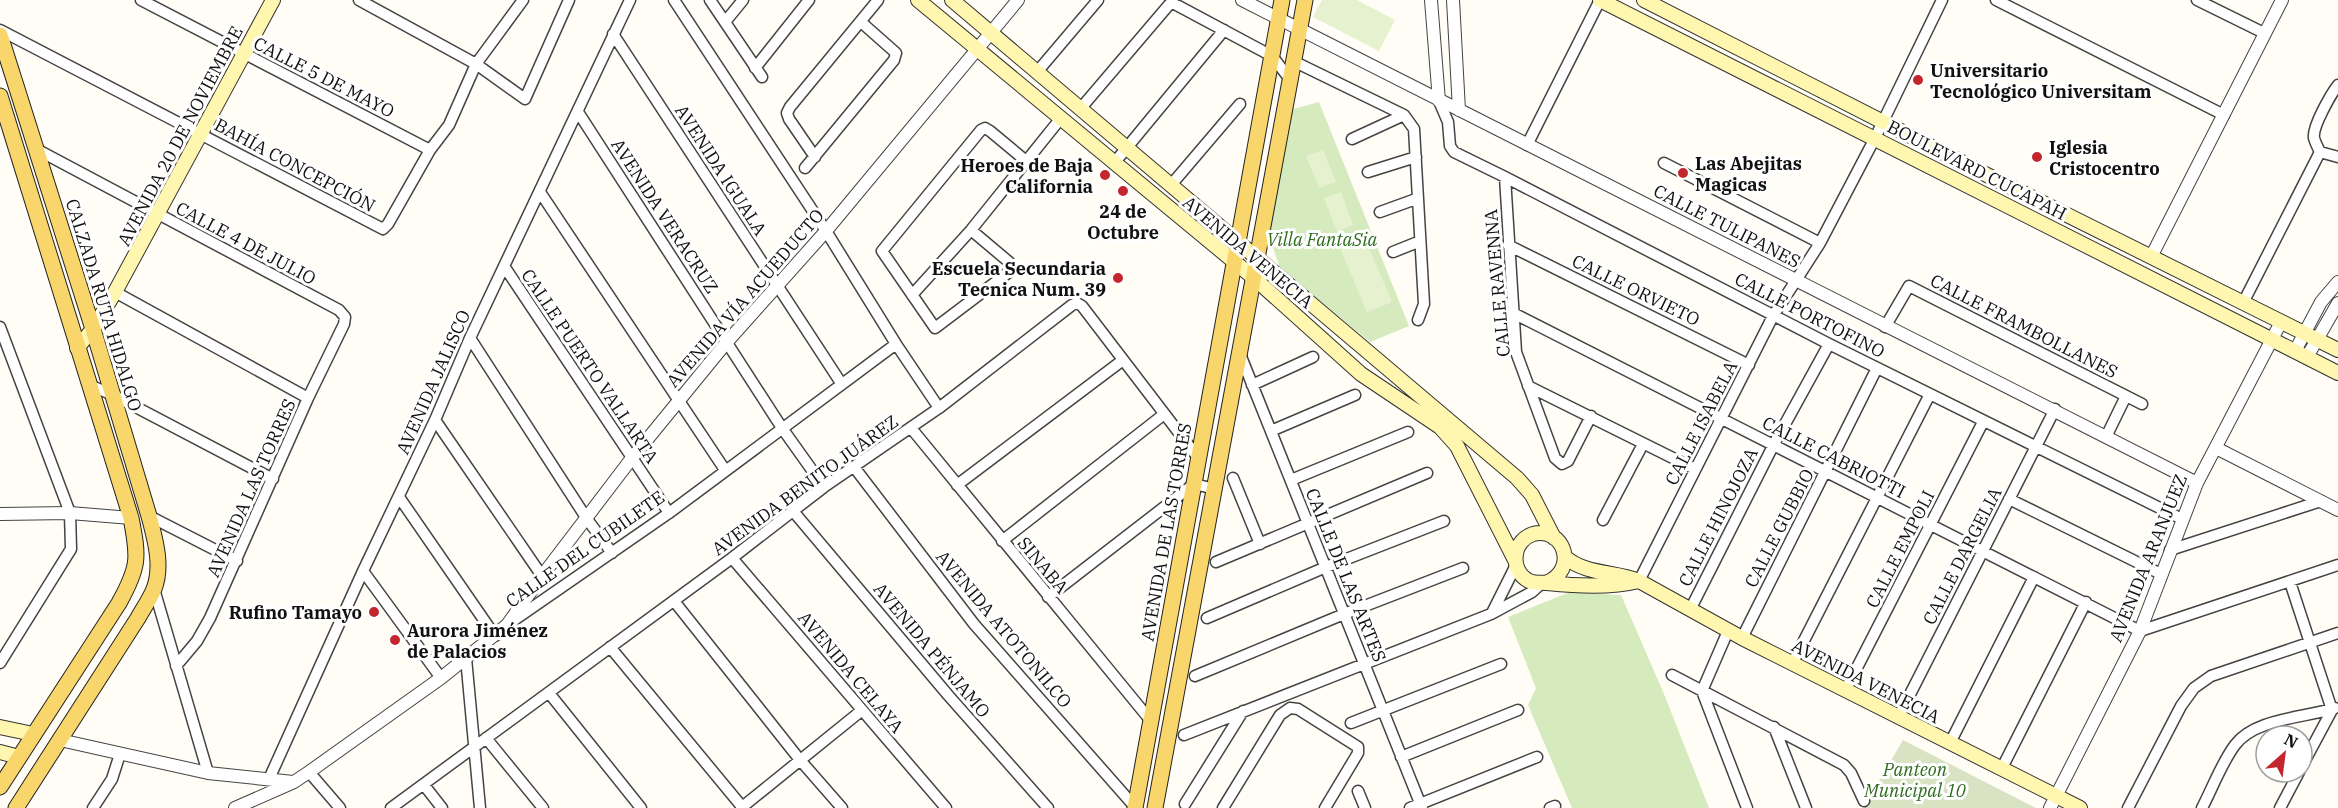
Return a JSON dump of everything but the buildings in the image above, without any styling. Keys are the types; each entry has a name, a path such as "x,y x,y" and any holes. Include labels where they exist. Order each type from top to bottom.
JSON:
{"main road":[{"name":"AVENIDA 20 DE NOVIEMBRE","path":"79,352 158,215 273,0"},
{"name":"AVENIDA VENECIA","path":"918,0 1254,278 1361,374 1430,419 1457,446 1516,563"},
{"name":"AVENIDA VENECIA","path":"952,0 1517,478 1532,495 1554,538"},
{"name":"AVENIDA DE LAS TORRES","path":"1135,808 1282,0"},
{"path":"1155,808 1305,0"},
{"name":"BOULEVARD CUCAPAH","path":"1600,0 2338,373"},
{"name":"BOULEVARD CUCAPAH","path":"1644,0 2338,350"},
{"name":"CALZADA RUTA HIDALGO","path":"0,35 93,329 149,516 158,557 158,572 154,589"},
{"name":"CALZADA RUTA HIDALGO","path":"0,100 131,518 137,546 137,562 133,578 33,734"},
{"path":"79,352 100,354"},
{"path":"1544,583 1554,580 1561,572 1565,557 1562,546 1554,538 1544,534 1527,537 1519,544 1516,563 1524,578 1533,582 1562,585 1622,586 1640,581"},
{"name":"AVENIDA VENECIA","path":"1565,557 1578,567 1624,575 1640,581 1728,631 2002,768 2053,802 2080,808"},
{"path":"16,808 138,618 154,589"},
{"path":"0,727 33,734 0,787"},
{"path":"0,752 19,757"}],"street":[{"name":"CALLE 5 DE MAYO","path":"141,0 430,150"},
{"path":"359,0 476,64 525,99 564,2"},
{"path":"430,150 449,125 476,64 523,0"},
{"name":"AVENIDA JALISCO","path":"269,779 363,571 435,420 470,338 630,0"},
{"path":"674,0 939,408"},
{"path":"710,0 758,73 809,0"},
{"path":"725,22 743,0"},
{"path":"815,157 787,113 878,0"},
{"name":"AVENIDA VÍA ACUEDUCTO","path":"507,625 632,458 726,343 826,231 1018,0"},
{"path":"1037,72 1098,0"},
{"name":"CALLE TULIPANES","path":"1242,0 2197,483"},
{"path":"1271,0 1279,19"},
{"path":"1431,0 1439,101"},
{"path":"1448,122 1459,110 1453,0"},
{"path":"1527,145 1600,0"},
{"name":"CALLE ISABELA","path":"1640,581 1773,316 1794,280 1820,243 1875,138 1942,0"},
{"path":"1996,0 2224,115"},
{"path":"2197,0 2264,33"},
{"path":"2151,257 2282,0"},
{"path":"1081,108 1172,1 1272,56 1289,78"},
{"path":"805,168 894,60 896,53 892,48 861,22"},
{"name":"BAHÍA CONCEPCIÓN","path":"0,30 383,229 430,150"},
{"path":"1114,162 1224,30"},
{"name":"AVENIDA IGUALA","path":"613,34 841,383"},
{"path":"1293,61 1404,115 1414,129 1416,199 1424,304 1418,320"},
{"path":"2320,152 2314,138 2315,130 2338,85"},
{"name":"CALLE PORTOFINO","path":"1439,101 1448,122 1450,146 1454,152 1983,422 2182,519"},
{"path":"1172,185 1240,104"},
{"name":"AVENIDA VERACRUZ","path":"578,112 726,343 824,487"},
{"path":"1352,139 1404,115"},
{"path":"912,295 971,230 1061,118"},
{"path":"971,230 1009,262 1013,269 935,328 882,251 981,130 985,128 990,130 1026,161"},
{"name":"CALLE 4 DE JULIO","path":"36,149 339,310 345,317"},
{"path":"2320,152 2338,157"},
{"path":"2242,303 2320,152"},
{"path":"1368,172 1416,157"},
{"path":"1664,163 1820,243"},
{"name":"CALLE RAVENNA","path":"1505,177 1516,352 1555,458 1562,464 1568,461 1591,416"},
{"path":"540,192 725,470"},
{"path":"1380,212 1416,199"},
{"path":"1393,252 1419,242"},
{"name":"CALLE ORVIETO","path":"1508,245 1749,365"},
{"name":"CALLE PUERTO VALLARTA","path":"504,266 669,513"},
{"path":"2301,354 2310,336 2321,302 2338,282"},
{"name":"CALLE FRAMBOLLANES","path":"1885,327 1909,286 2126,396 2106,437"},
{"path":"115,292 309,398"},
{"name":"AVENIDA BENITO JUÁREZ","path":"391,808 674,601 824,487 939,408 1072,305 1077,303 1082,306 1163,415 1199,459"},
{"path":"2310,336 2338,303"},
{"name":"CALLE CABRIOTTI","path":"1513,313 2140,631"},
{"name":"AVENIDA LAS TORRES","path":"176,666 197,641 210,618 344,324 345,317"},
{"name":"AVENIDA ARANJUEZ","path":"2053,802 2140,631 2197,483 2282,322"},
{"path":"0,327 70,513 71,549 0,663"},
{"path":"470,338 612,554"},
{"name":"CALLE DEL CUBILETE","path":"239,807 294,782 309,772 441,678 507,625 669,513 896,344"},
{"name":"CALLE HINOJOZA","path":"1690,610 1774,444 1829,344"},
{"name":"CALLE DE LAS ARTES","path":"1240,354 1401,757 1417,807"},
{"path":"1252,385 1313,357"},
{"path":"957,485 1124,360"},
{"name":"CALLE GUBBIO","path":"1742,638 1876,368"},
{"path":"89,385 111,394 273,479"},
{"path":"1528,386 1695,469"},
{"path":"1792,664 1930,394"},
{"path":"1271,431 1355,395"},
{"path":"2126,396 2142,404"},
{"name":"CALLE DARGELIA","path":"1898,718 2055,410"},
{"path":"1002,541 1163,415"},
{"path":"435,420 542,576"},
{"name":"CALLE EMPOLI","path":"1845,691 1983,422"},
{"name":"SINABA","path":"911,428 1151,721"},
{"path":"1291,480 1408,432"},
{"path":"1603,520 1643,444"},
{"path":"2216,448 2338,510"},
{"name":"AVENIDA ATOTONILCO","path":"854,467 974,624 1135,808"},
{"path":"1216,562 1427,474"},
{"path":"1233,478 1260,544"},
{"path":"1048,597 1194,484 1215,489"},
{"path":"399,497 495,636"},
{"path":"2009,499 2161,574"},
{"path":"2170,550 2320,501"},
{"name":"AVENIDA PÉNJAMO","path":"793,511 948,695 1048,808"},
{"path":"0,514 70,513 131,518"},
{"path":"149,516 237,561"},
{"path":"1207,618 1326,567 1444,521"},
{"name":"AVENIDA CELAYA","path":"732,558 945,808"},
{"path":"1491,614 1516,563"},
{"path":"2140,631 2338,565"},
{"path":"1195,676 1463,567"},
{"path":"363,571 441,678"},
{"path":"1950,743 2034,577"},
{"path":"2290,582 2309,644 2335,708"},
{"path":"1184,735 1491,614 1544,583"},
{"path":"154,589 208,773"},
{"path":"674,601 800,760 842,808"},
{"path":"2002,768 2086,602"},
{"path":"1728,631 1702,691 1747,808"},
{"path":"2128,808 2181,706 2194,687 2211,676 2338,633"},
{"path":"610,647 742,808 861,711"},
{"path":"466,658 480,808"},
{"path":"1351,723 1502,664"},
{"path":"1672,675 1844,765 1851,773 1864,801"},
{"path":"549,693 640,808"},
{"path":"1222,808 1280,715 1290,708 1298,709 1359,749 1325,808"},
{"path":"2314,745 2335,708"},
{"path":"2202,808 2235,745 2247,734 2261,727 2335,708"},
{"path":"1401,757 1518,710"},
{"path":"1184,804 1243,711"},
{"path":"1774,727 1806,808"},
{"path":"486,738 543,808"},
{"path":"60,740 208,773 294,782"},
{"path":"93,808 112,779 120,754"},
{"path":"1417,807 1537,757"},
{"path":"309,772 340,808"},
{"path":"2280,808 2293,784"},
{"path":"424,785 442,808"},
{"path":"1358,791 1365,808"}],"green space":[{"path":"1322,0 1357,0 1395,20 1379,51 1313,17"},
{"name":"Villa FantaSia","path":"1319,102 1409,326 1370,342 1280,268 1268,233 1290,110"},
{"path":"1323,150 1336,182 1319,188 1306,156"},
{"path":"1341,192 1353,225 1337,232 1324,198"},
{"path":"1365,238 1392,302 1367,312 1340,248"},
{"path":"1575,590 1583,593 1621,595 1664,694 1709,808 1572,808 1528,705 1536,688 1508,617"},
{"name":"Panteon Municipal 10","path":"1903,740 2036,808 1863,808"}],"place":[{"name":"Universitario Tecnológico Universitam","path":"1918,80"},
{"name":"Iglesia Cristocentro","path":"2037,157"},
{"name":"Las Abejitas Magicas","path":"1683,173"},
{"name":"Heroes de Baja California","path":"1105,175"},
{"name":"24 de Octubre","path":"1123,191"},
{"name":"Escuela Secundaria Tecnica Num. 39","path":"1118,278"},
{"name":"Rufino Tamayo","path":"374,612"},
{"name":"Aurora Jiménez de Palacios","path":"395,640"}]}
